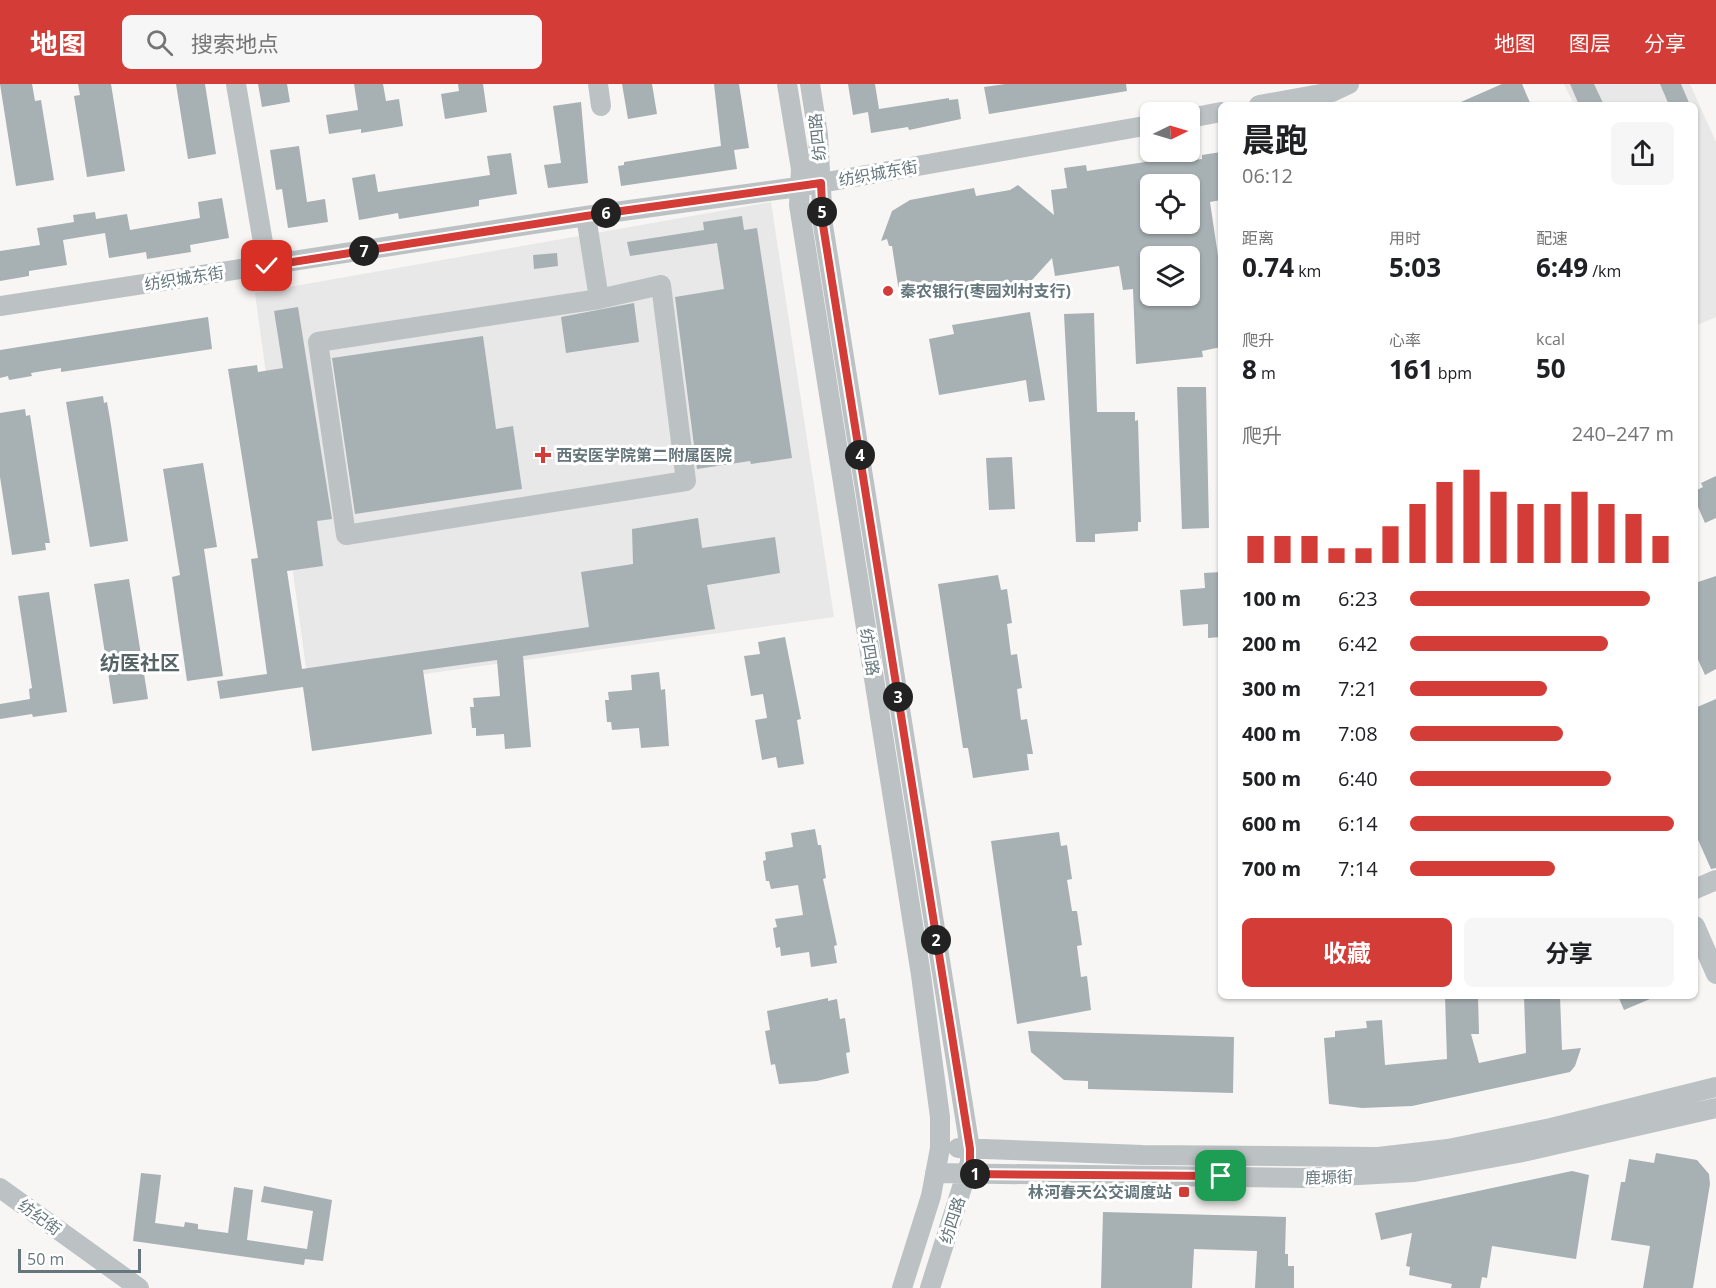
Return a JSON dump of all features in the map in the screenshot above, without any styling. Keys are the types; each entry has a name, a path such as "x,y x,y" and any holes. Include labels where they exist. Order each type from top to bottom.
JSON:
{"street":[{"path":"236,84 267,266"},
{"path":"598,84 600,106"},
{"name":"纺四路","path":"788,84 801,169 798,187 921,975 940,1117 940,1148 935,1173 902,1288"},
{"name":"纺四路","path":"810,84 818,135 823,225 970,1149 967,1174 930,1288"},
{"path":"1276,102 1336,91"},
{"path":"1200,115 1218,112"},
{"name":"纺织城东街","path":"0,306 586,216 798,187 1140,126"},
{"path":"586,216 599,299"},
{"path":"661,285 686,482 346,535 318,342 599,299 661,285"},
{"path":"1698,888 1716,880"},
{"path":"1698,933 1716,974"},
{"name":"鹿塬街","path":"940,1148 1261,1157 1402,1155 1448,1149 1551,1128 1716,1088"},
{"name":"鹿塬街","path":"935,1173 1303,1178 1414,1172 1518,1153 1716,1108"},
{"name":"纺纪街","path":"0,1188 138,1288"}],"shaded area":[{"path":"1564,84 1690,84 1716,142 1716,317 1698,325 1698,102 1573,102"},
{"name":"西安医学院第二附属医院","path":"771,202 834,617 309,690 255,293"}],"building":[{"path":"0,84 32,84 35,101 41,100 54,180 16,186"},
{"path":"78,84 111,84 125,171 87,177 74,96 80,95"},
{"path":"176,84 205,84 216,154 188,159"},
{"path":"258,84 287,84 290,102 262,107"},
{"path":"354,84 383,84 386,101 399,99 403,126 361,133 361,129 329,134 326,115 358,110"},
{"path":"458,84 483,84 487,112 445,119 441,94 459,91"},
{"path":"622,84 652,84 657,114 628,119"},
{"path":"714,84 739,84 749,148 734,150 737,169 621,186 618,166 624,165 624,162 721,146"},
{"path":"848,84 875,84 879,109 949,98 949,100 958,99 961,119 909,130 908,127 871,133 868,112 853,115"},
{"path":"1005,84 1126,84 1127,91 989,114 984,87"},
{"path":"1502,84 1522,84 1530,102 1461,102"},
{"path":"1570,84 1594,84 1603,102 1578,102"},
{"path":"1660,84 1681,84 1689,102 1668,102"},
{"path":"581,102 588,183 548,188 544,165 561,163 553,106"},
{"path":"299,146 307,202 325,199 328,222 288,228 282,189 276,190 270,150"},
{"path":"1218,152 1218,201 1210,202 1218,256 1218,348 1202,351 1203,357 1136,364 1133,289 1123,290 1119,266 1055,276 1052,258 1032,280 936,296 936,292 900,298 892,246 889,246 887,239 881,241 892,211 910,200 974,188 976,196 1010,190 1018,185 1054,215 1051,190 1067,188 1064,168 1086,165 1087,171 1145,162 1200,162 1202,155"},
{"path":"511,153 517,194 479,200 479,206 399,219 398,213 359,220 352,178 375,174 378,192 490,175 487,156"},
{"path":"222,198 229,238 190,245 191,252 147,259 146,252 109,258 105,233 63,240 67,265 29,271 29,276 0,281 0,251 40,245 37,228 74,222 73,215 95,212 96,219 127,214 130,230 200,218 198,202"},
{"path":"742,216 744,230 757,228 792,458 751,464 750,461 697,469 675,297 724,289 717,243 630,256 627,242 704,230 703,222"},
{"path":"557,253 558,266 534,269 533,255"},
{"path":"634,303 639,342 566,353 561,317"},
{"path":"298,307 332,519 317,521 323,566 287,571 302,669 589,627 581,572 633,564 632,529 698,518 702,548 775,537 780,573 707,585 715,629 523,656 531,747 505,749 504,734 476,736 476,728 472,728 470,707 474,707 473,698 500,696 497,660 423,670 432,734 312,751 303,687 220,699 217,681 267,674 251,559 258,558 228,369 257,365 258,372 283,368 274,311"},
{"path":"1030,312 1045,400 1029,402 1026,380 939,395 929,339 954,334 952,325"},
{"path":"1094,313 1097,412 1135,412 1135,421 1138,420 1141,522 1138,522 1138,531 1095,534 1095,542 1076,542 1064,314"},
{"path":"208,317 212,349 61,372 61,368 31,373 32,376 9,380 8,376 0,378 0,350"},
{"path":"483,336 496,429 513,426 522,489 355,514 332,358"},
{"path":"1177,387 1206,387 1209,528 1182,529"},
{"path":"103,396 104,403 107,402 111,425 128,541 90,547 66,402"},
{"path":"25,409 26,416 30,415 50,543 45,543 46,550 12,555 0,477 0,413"},
{"path":"1012,457 1015,509 989,510 986,458"},
{"path":"203,463 217,547 204,549 223,676 187,681 172,577 180,575 163,469"},
{"path":"1716,476 1716,518 1705,523 1698,507 1698,490 1703,487 1701,483"},
{"path":"1218,572 1218,637 1208,638 1208,624 1183,626 1180,590 1205,588 1204,573"},
{"path":"998,575 1001,590 1007,589 1012,623 1007,624 1011,655 1017,654 1022,688 1017,689 1021,720 1027,719 1033,754 1027,754 1029,770 973,778 968,748 963,748 938,584"},
{"path":"1716,576 1716,669 1705,675 1698,660 1698,582"},
{"path":"129,579 148,699 113,704 94,584"},
{"path":"49,592 67,712 0,719 0,704 30,699 29,689 32,688 18,596"},
{"path":"785,637 801,719 797,720 804,764 778,768 776,757 762,760 755,720 767,718 763,694 751,696 744,656 760,654 758,642"},
{"path":"659,672 661,690 665,689 669,746 641,748 639,728 612,730 611,722 607,722 605,700 609,700 608,692 632,690 631,675"},
{"path":"1716,699 1716,868 1711,869 1698,840 1698,707"},
{"path":"815,829 818,845 821,845 826,878 823,879 837,945 834,946 837,963 811,967 809,952 781,956 780,947 776,948 773,928 777,927 775,919 803,915 798,885 771,889 769,881 766,881 763,861 766,860 765,852 793,847 791,833"},
{"path":"1059,832 1061,846 1067,845 1072,879 1067,880 1072,911 1077,911 1082,945 1077,946 1081,977 1087,976 1091,1010 1017,1024 991,841"},
{"path":"828,998 828,1001 837,999 840,1019 845,1018 850,1052 846,1053 849,1073 817,1081 779,1084 775,1064 771,1065 765,1031 770,1030 767,1011"},
{"path":"1445,999 1478,999 1479,1034 1471,1034 1479,1063 1526,1053 1524,999 1560,999 1562,1050 1581,1048 1575,1066 1570,1072 1412,1106 1362,1108 1329,1104 1324,1038 1335,1037 1335,1031 1367,1028 1366,1021 1382,1020 1385,1065 1447,1059"},
{"path":"1619,999 1650,999 1624,1010"},
{"path":"1028,1031 1234,1037 1233,1093 1088,1089 1088,1081 1064,1080 1031,1052"},
{"path":"1656,1153 1697,1160 1709,1174 1710,1184 1693,1288 1643,1288 1650,1246 1611,1240 1621,1182 1625,1182 1629,1159 1654,1163"},
{"path":"1572,1171 1589,1175 1576,1259 1492,1246 1487,1278 1482,1277 1480,1288 1451,1288 1452,1284 1409,1275 1410,1267 1406,1266 1412,1233 1381,1240 1375,1213"},
{"path":"141,1173 161,1175 155,1223 184,1227 185,1222 198,1224 198,1229 228,1233 234,1187 253,1190 247,1240 307,1249 313,1211 261,1202 264,1186 332,1200 323,1261 305,1259 304,1265 133,1241"},
{"path":"1103,1212 1286,1217 1285,1254 1288,1254 1288,1266 1294,1266 1294,1288 1255,1288 1257,1251 1194,1249 1192,1288 1101,1288"}],"place":[{"name":"秦农银行(枣园刘村支行)","path":"888,291"},
{"name":"西安医学院第二附属医院","path":"543,455"},
{"name":"林河春天公交调度站","path":"1184,1192"}],"district":[{"name":"纺医社区","path":"140,662"}],"route":[{"path":"267,266 586,216 821,183 823,225 970,1149 967,1174 1221,1176"}]}
